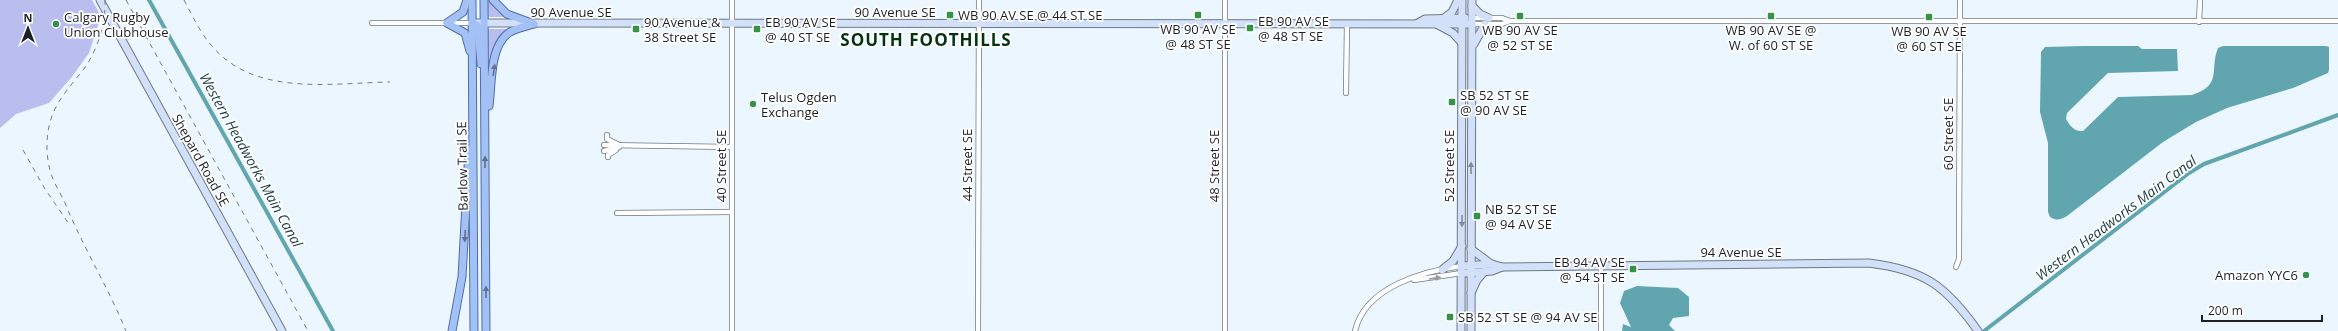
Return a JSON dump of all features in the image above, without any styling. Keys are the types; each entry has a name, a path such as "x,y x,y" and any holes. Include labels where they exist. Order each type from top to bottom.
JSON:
{"main road":[{"path":"467,0 463,12 447,23 465,33 473,63"},
{"name":"Barlow Trail SE","path":"472,0 474,331"},
{"path":"480,0 480,14 484,23"},
{"name":"Barlow Trail SE","path":"484,0 486,331"},
{"path":"493,0 507,14 534,24"},
{"path":"472,23 477,25 478,29 480,60 485,82"},
{"path":"485,136 496,52 501,42 510,33 534,24"},
{"path":"452,331 462,277 473,113"}],"street":[{"name":"Shepard Road SE","path":"100,0 282,331"},
{"name":"40 Street SE","path":"732,0 732,331"},
{"name":"44 Street SE","path":"978,331 979,0"},
{"name":"48 Street SE","path":"1225,0 1225,331"},
{"path":"1444,18 1452,12 1458,0"},
{"name":"52 Street SE","path":"1461,331 1462,0"},
{"name":"60 Street SE","path":"1956,267 1959,258 1960,0"},
{"path":"2199,22 2200,0"},
{"path":"1472,3 1487,21 1472,48"},
{"name":"52 Street SE","path":"1471,331 1472,3"},
{"name":"90 Avenue SE","path":"1418,23 1425,19 1444,18 1461,21"},
{"name":"90 Avenue SE","path":"372,23 1436,24 1461,21 1487,21 1502,18 1510,21 2338,21"},
{"path":"1346,93 1347,23"},
{"path":"1436,24 1450,30 1461,42"},
{"path":"607,135 607,139 622,146"},
{"path":"604,145 732,147"},
{"path":"604,151 622,146"},
{"path":"608,157 608,155 622,146"},
{"path":"617,213 732,212"},
{"path":"1442,270 1452,261 1462,246"},
{"path":"1471,249 1482,259 1492,264"},
{"name":"94 Avenue SE","path":"1408,280 1492,264 1502,267"},
{"path":"1600,264 1601,331"},
{"name":"94 Avenue SE","path":"1470,269 1485,271 1502,267 1600,264 1869,264 1887,266 1909,270 1928,279 1965,312 1978,331"},
{"name":"94 Avenue SE","path":"1355,331 1364,311 1379,295 1390,287 1442,270 1462,270"},
{"path":"1471,295 1477,280 1485,271"}],"shaded area":[{"path":"0,0 92,0 101,16 89,53 71,78 49,103 16,114 0,128"},
{"path":"487,0 491,0 506,17 487,17"},
{"path":"487,29 509,29 491,66 489,66"},
{"path":"2138,46 2142,49 2177,49 2178,71 2108,73 2067,113 2066,119 2069,124 2073,128 2080,131 2083,131 2118,97 2192,95 2202,91 2208,87 2211,82 2218,48 2223,46 2326,46 2329,47 2329,70 2328,73 2293,88 2227,108 2196,122 2163,142 2067,216 2060,219 2055,219 2050,217 2048,212 2048,143 2040,112 2041,52 2045,47"},
{"path":"1637,286 1678,288 1689,297 1689,316 1673,318 1669,325 1675,331 1622,331 1623,324 1631,327 1620,303 1624,291"}],"waterway":[{"name":"Western Headworks Main Canal","path":"149,0 333,331"},
{"name":"Western Headworks Main Canal","path":"1984,331 2189,173 2204,164 2338,115"}],"railway":[{"path":"105,0 103,26 98,43 86,66 61,99 51,118 47,140 47,155 51,174 55,183 126,331"},
{"path":"126,0 308,331"},
{"path":"184,0 200,29 211,45 229,62 249,73 271,80 294,83 343,84 390,82"},
{"path":"23,150 45,189 69,224"}],"place":[{"name":"WB 90 AV SE @ 44 ST SE","path":"950,15"},
{"name":"WB 90 AV SE @ 48 ST SE","path":"1198,15"},
{"name":"WB 90 AV SE @ 52 ST SE","path":"1520,16"},
{"name":"WB 90 AV SE @ W. of 60 ST SE","path":"1771,16"},
{"name":"WB 90 AV SE @ 60 ST SE","path":"1929,17"},
{"name":"Calgary Rugby Union Clubhouse","path":"56,24"},
{"name":"EB 90 AV SE @ 48 ST SE","path":"1250,28"},
{"name":"90 Avenue & 38 Street SE","path":"636,29"},
{"name":"EB 90 AV SE @ 40 ST SE","path":"757,29"},
{"name":"SB 52 ST SE @ 90 AV SE","path":"1452,102"},
{"name":"Telus Ogden Exchange","path":"753,104"},
{"name":"NB 52 ST SE @ 94 AV SE","path":"1477,216"},
{"name":"EB 94 AV SE @ 54 ST SE","path":"1633,269"},
{"name":"Amazon YYC6","path":"2306,275"},
{"name":"SB 52 ST SE @ 94 AV SE","path":"1450,317"}],"district":[{"name":"SOUTH FOOTHILLS","path":"926,40"}]}
